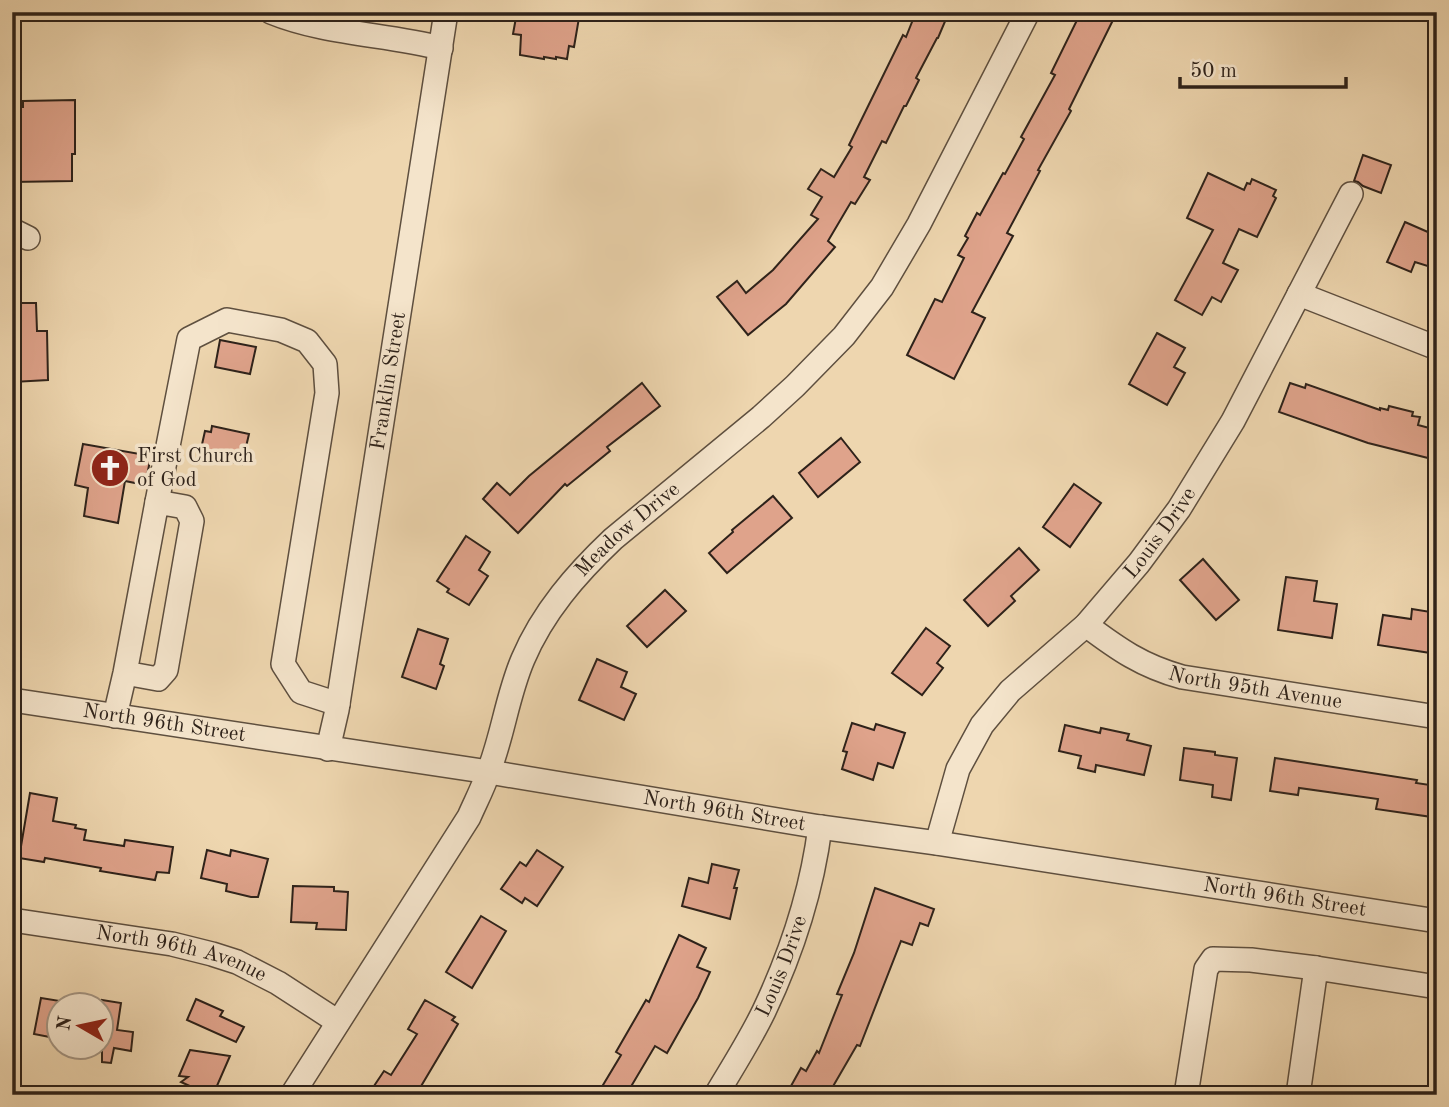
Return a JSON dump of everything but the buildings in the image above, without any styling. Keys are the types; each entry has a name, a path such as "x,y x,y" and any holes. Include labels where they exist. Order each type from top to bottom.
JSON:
{"street":[{"path":"271,12 310,25 440,48"},
{"name":"Franklin Street","path":"328,749 338,704 446,12"},
{"name":"Meadow Drive","path":"292,1095 468,817 489,772 511,690 524,657 544,619 563,592 613,539 761,417 844,336 882,287 919,224 1028,12"},
{"name":"Louis Drive","path":"937,843 958,769 982,725 1010,691 1086,625 1139,563 1179,509 1233,421 1350,194"},
{"path":"1299,294 1437,348"},
{"path":"114,716 125,673 189,339 227,320 281,330 307,341 325,364 327,393 283,664 301,692 338,704"},
{"path":"125,673 158,679 166,670 192,521 185,507 157,502"},
{"name":"North 95th Avenue","path":"1086,625 1135,660 1182,677 1437,717"},
{"name":"North 96th Street","path":"12,700 489,772 820,827 1437,920"},
{"name":"Louis Drive","path":"716,1095 762,1014 780,975 807,889 820,827"},
{"name":"North 96th Avenue","path":"12,920 172,944 212,954 237,962 278,984 338,1022"},
{"path":"1186,1095 1206,969 1213,959 1251,960 1437,986"},
{"path":"1298,1095 1316,968"}],"place":[{"name":"First Church of God","path":"110,468"}]}
